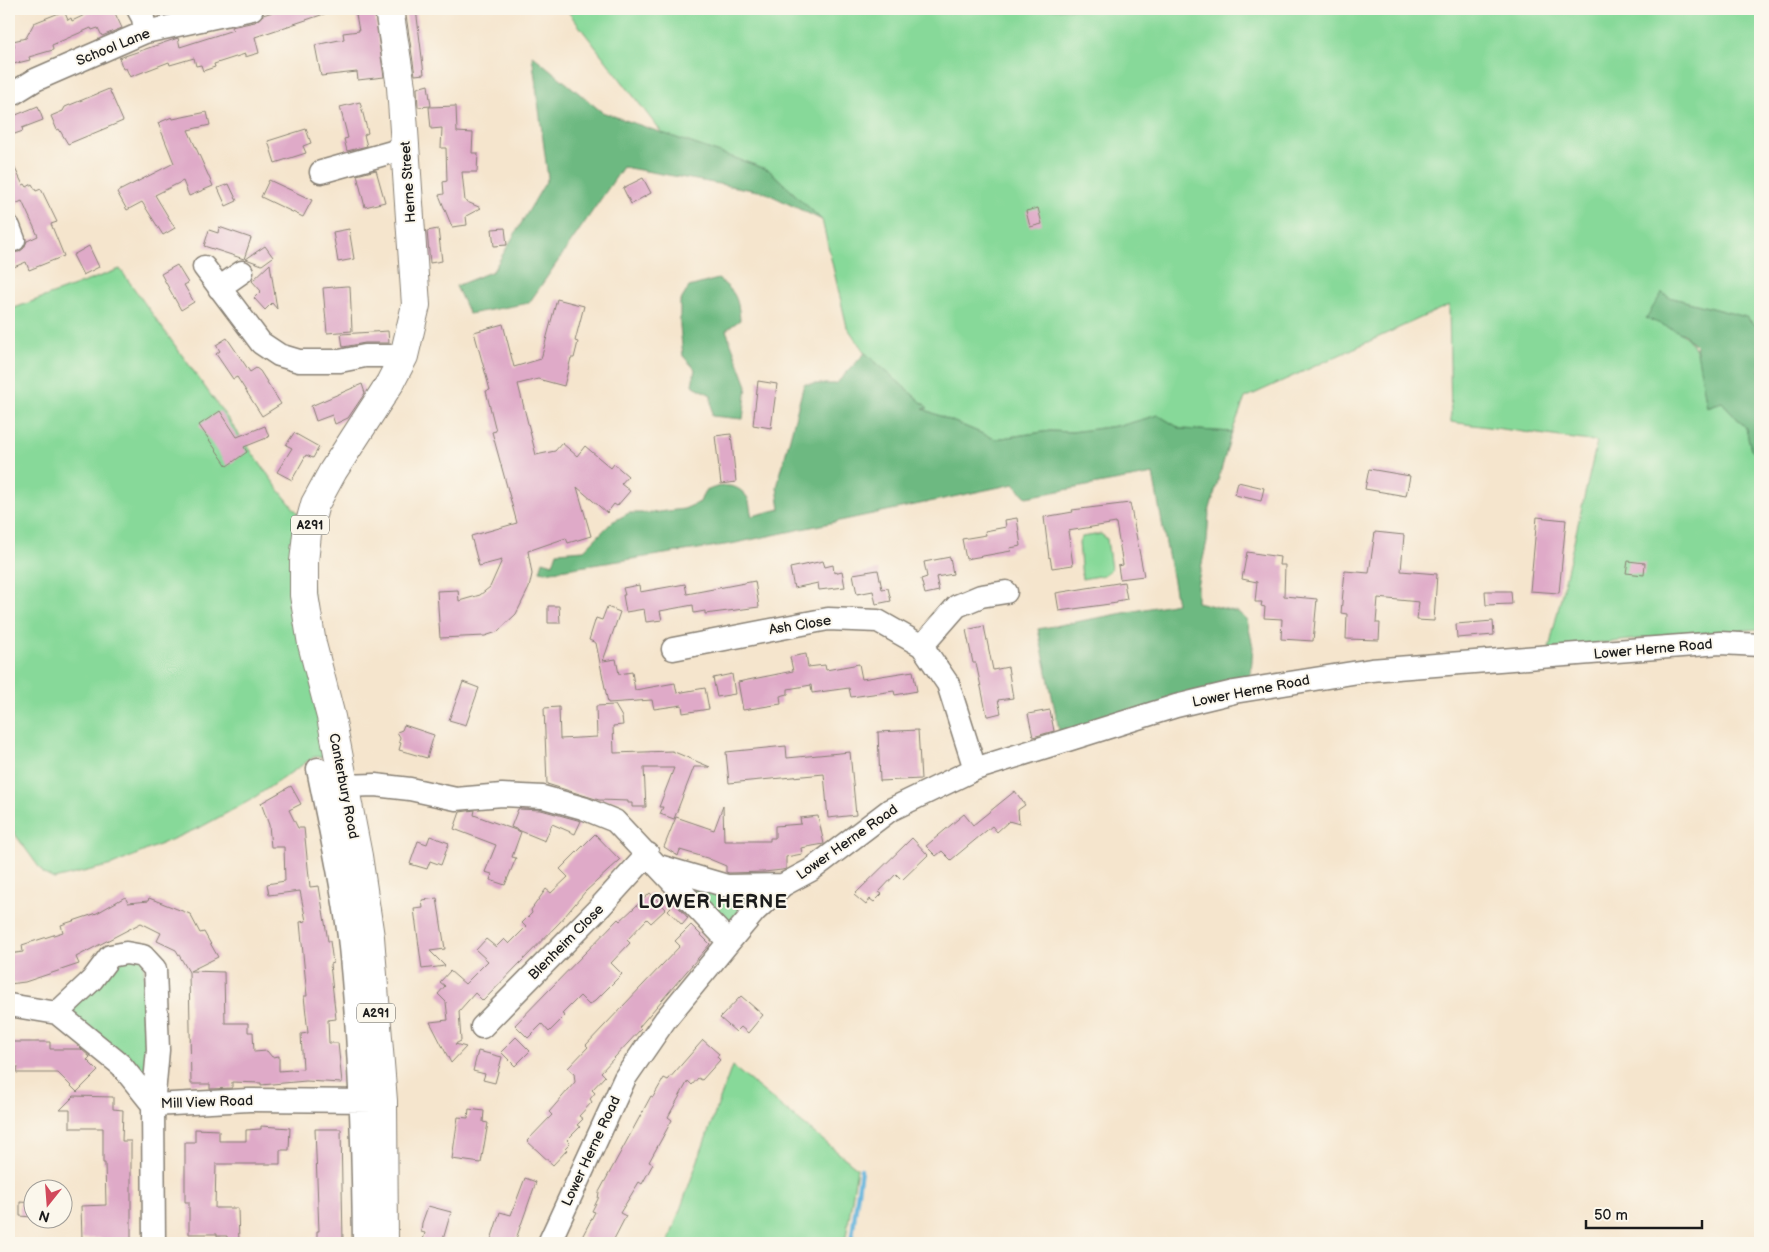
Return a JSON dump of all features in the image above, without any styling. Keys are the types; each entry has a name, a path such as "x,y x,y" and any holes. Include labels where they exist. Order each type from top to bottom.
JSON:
{"main road":[{"name":"Herne Street","path":"390,9 401,87 416,305 404,356"},
{"name":"Canterbury Road","path":"384,1243 372,1101 370,937 358,856 326,793 330,717 312,644 304,595 304,562 307,534 315,504 333,471 390,383 404,356"}],"street":[{"path":"138,9 143,18 145,32"},
{"name":"School Lane","path":"9,96 34,80 145,32 252,9"},
{"path":"321,172 406,148"},
{"path":"204,267 262,343 279,355 299,361 332,361 365,356 404,356"},
{"path":"219,288 242,272"},
{"path":"922,646 957,606 981,596 1006,592"},
{"name":"Ash Close","path":"673,649 828,619 878,621 922,646 948,684 975,769"},
{"name":"Lower Herne Road","path":"549,1243 625,1078 666,1020 756,911 784,885 811,870 869,823 890,810 975,769 1176,706 1234,692 1371,670 1720,643 1760,644"},
{"name":"Canterbury Road","path":"318,769 326,793"},
{"name":"Lower Herne Road","path":"326,793 375,785 410,789 456,799 502,795 543,796 583,808 615,821 729,942"},
{"name":"Lower Herne Road","path":"653,860 727,886 784,885"},
{"name":"Blenheim Close","path":"482,1028 600,907 653,860"},
{"path":"57,1013 92,980 110,956 126,953 143,956 155,969 158,1050 153,1105 154,1243"},
{"name":"Mill View Road","path":"9,1005 57,1013 121,1065 153,1105 249,1100 372,1101"},
{"name":"Canterbury Road","path":"364,1243 372,1101"}],"green space":[{"path":"566,9 1760,9 1760,329 1746,317 1669,297 1662,293 1672,328 1683,335 1697,352 1707,407 1722,402 1746,428 1751,450 1760,453 1760,629 1675,635 1549,649 1597,442 1451,422 1449,305 1245,398 1232,432 1181,429 1158,415 1124,425 1072,432 1050,431 995,439 921,408 927,407 865,353 847,327 822,220 769,170 662,133"},
{"path":"532,55 602,112 769,170 822,220 764,192 623,167 529,303 469,314 456,286 493,271 548,178"},
{"path":"120,269 279,490 301,517 338,756 314,757 249,801 201,827 112,865 54,879 44,874 9,826 9,310"},
{"path":"718,279 735,296 738,306 740,320 726,330 747,386 743,419 712,416 711,395 692,385 695,369 683,356 680,302 689,287"},
{"path":"1662,293 1669,297 1746,317 1760,329 1760,453 1751,450 1746,428 1722,402 1707,407 1696,346 1684,334 1646,318"},
{"path":"865,353 928,408 923,409 995,439 1050,431 1072,432 1123,425 1158,415 1181,429 1232,432 1209,512 1207,541 1197,586 1197,602 1238,612 1247,620 1253,647 1250,686 1063,749 1038,629 1177,603 1153,474 1026,497 1014,484 731,544 546,572 540,571 543,561 553,564 557,552 584,550 612,522 629,513 651,513 684,509 700,502 704,492 721,486 738,488 743,492 748,499 752,516 780,509 777,487 804,384 836,384"},
{"path":"1101,534 1107,539 1111,569 1104,575 1082,579 1079,542 1082,537"},
{"path":"659,866 783,885 729,942"},
{"path":"110,956 143,956 153,1105 57,1013"},
{"path":"732,1066 857,1168 845,1243 668,1243"}],"building":[{"path":"97,9 113,9 122,28 102,36 98,28 92,30 91,28 52,45 53,50 29,57 30,60 9,65 9,48 15,47 13,41 26,38 34,23 64,11 68,20 71,18 72,21"},
{"path":"282,9 333,9 333,11 255,37 259,53 245,57 245,54 214,64 215,67 203,71 201,65 196,66 194,58 170,65 169,62 130,77 126,68 123,69 119,58 178,38 180,47 233,30 231,27 255,22 263,15"},
{"path":"355,9 374,9 384,77 358,80 357,72 321,76 315,45 344,39 343,33 359,31"},
{"path":"405,9 416,9 424,74 415,75"},
{"path":"428,85 431,106 418,107 417,88"},
{"path":"109,89 123,121 68,144 59,129 57,130 51,116 63,111 65,107"},
{"path":"360,102 368,133 364,135 367,146 347,151 344,139 348,138 340,107"},
{"path":"38,106 43,120 22,128 23,131 9,136 9,109 13,108 16,115"},
{"path":"456,106 457,132 473,133 472,153 478,153 477,172 462,172 465,201 481,208 466,216 467,225 452,227 439,195 444,194 443,182 447,181 446,148 441,148 442,128 431,129 429,107"},
{"path":"207,112 210,125 188,130 213,186 189,196 183,181 155,195 175,228 163,235 142,202 127,210 117,192 174,163 158,123 172,117 173,119"},
{"path":"306,129 311,143 303,146 306,153 275,163 268,141"},
{"path":"9,156 23,185 25,184 27,187 32,184 36,191 41,189 57,222 51,224 64,256 29,270 26,262 9,269 9,252 19,252 24,248 27,241 38,236 22,201 9,207"},
{"path":"376,170 385,202 365,207 357,175"},
{"path":"643,178 651,193 631,204 623,188"},
{"path":"269,180 312,200 303,217 261,197"},
{"path":"229,184 237,201 226,206 218,188"},
{"path":"1038,208 1042,224 1030,227 1026,211"},
{"path":"219,227 251,238 244,259 204,246 209,230 218,233"},
{"path":"505,228 507,245 494,246 492,229"},
{"path":"349,229 354,259 338,262 333,232"},
{"path":"438,229 442,261 430,263 427,231"},
{"path":"89,246 99,267 83,275 73,255"},
{"path":"265,246 273,257 262,265 246,259"},
{"path":"270,264 277,309 272,303 265,310 254,298 261,291 252,281"},
{"path":"177,265 188,283 184,285 194,302 181,310 161,274"},
{"path":"350,286 352,331 327,333 323,288"},
{"path":"557,299 584,306 575,341 578,342 574,358 571,358 564,386 538,379 518,384 536,455 555,451 562,443 577,456 585,446 611,468 614,464 628,476 621,484 630,491 617,506 614,504 607,513 577,487 591,536 568,543 566,538 528,551 532,574 529,588 516,614 497,632 485,636 440,638 437,591 458,590 459,601 480,595 490,587 502,560 479,566 471,536 517,523 492,432 496,431 486,391 490,390 474,332 503,324 514,367 541,359"},
{"path":"388,331 389,343 365,343 343,347 341,334"},
{"path":"227,338 250,372 256,368 260,371 281,404 262,416 237,377 233,379 216,354 220,351 216,345"},
{"path":"758,381 777,384 771,428 753,425"},
{"path":"362,384 365,393 348,418 335,424 332,415 316,421 311,406"},
{"path":"220,411 237,437 265,426 269,437 244,447 247,452 227,466 199,425"},
{"path":"294,433 319,447 313,458 306,455 292,480 277,472 292,448 286,445"},
{"path":"731,434 736,482 721,484 715,436"},
{"path":"1369,469 1410,476 1406,496 1365,489"},
{"path":"1238,482 1264,488 1261,501 1235,495"},
{"path":"1130,503 1144,576 1120,579 1118,566 1123,565 1116,523 1068,531 1073,565 1052,568 1044,517 1073,512 1072,510"},
{"path":"1537,517 1566,520 1559,593 1530,591"},
{"path":"1017,518 1021,546 1010,548 1011,551 966,559 962,539 986,535 985,531 1006,527 1005,520"},
{"path":"1375,532 1404,535 1401,571 1437,574 1434,621 1417,620 1419,602 1378,598 1376,623 1380,623 1379,640 1346,639 1347,614 1341,613 1345,571 1369,573"},
{"path":"1247,552 1280,557 1279,565 1285,565 1284,596 1317,599 1313,641 1281,639 1282,619 1264,618 1265,607 1261,606 1262,602 1255,602 1257,582 1242,579"},
{"path":"950,557 953,574 936,577 939,591 925,594 921,579 927,577 924,562"},
{"path":"823,561 825,567 833,565 834,573 842,571 845,587 819,590 818,583 794,588 790,568"},
{"path":"1628,561 1645,563 1644,575 1626,573"},
{"path":"878,570 882,589 888,588 891,601 876,604 873,591 857,594 853,574"},
{"path":"755,581 759,607 705,614 705,611 694,613 693,605 660,611 662,620 646,622 644,609 626,612 623,595 625,595 623,588 639,585 640,592 685,584 687,594"},
{"path":"1124,582 1127,599 1117,601 1117,603 1059,611 1056,593"},
{"path":"1485,591 1511,591 1512,604 1486,605"},
{"path":"548,606 559,606 560,623 548,623"},
{"path":"607,607 620,612 603,661 616,659 619,674 632,672 635,690 675,683 677,693 705,688 709,709 683,713 682,705 654,709 652,700 608,703 596,643 589,640 596,618 602,620"},
{"path":"1493,621 1494,635 1457,638 1456,624"},
{"path":"984,626 993,670 1008,667 1013,698 998,700 1001,713 989,716 987,716 976,663 973,663 966,630"},
{"path":"806,654 808,667 825,665 826,670 859,664 862,679 913,671 917,691 895,695 894,691 851,697 849,688 812,693 811,685 788,689 788,694 780,696 781,704 743,710 738,682 793,671 790,657"},
{"path":"732,674 735,694 717,697 713,678"},
{"path":"463,682 479,688 466,725 449,720"},
{"path":"615,705 622,717 623,725 613,726 614,753 672,751 710,767 694,767 674,819 660,814 663,807 659,807 674,768 644,768 646,807 632,807 632,803 628,803 628,801 599,800 547,784 544,708 559,707 560,739 597,737 596,706"},
{"path":"1050,710 1054,731 1033,737 1028,714"},
{"path":"404,725 434,735 427,758 399,750 401,743 399,742 400,737 397,732 402,730"},
{"path":"918,730 921,779 880,781 878,732"},
{"path":"786,746 787,758 850,752 856,815 828,818 824,774 729,783 726,752"},
{"path":"291,786 301,804 289,810 298,828 304,828 310,887 319,886 328,941 330,941 333,963 330,964 336,1019 328,1020 329,1043 338,1043 342,1083 306,1081 261,1085 261,1083 232,1082 232,1088 210,1089 210,1084 191,1084 189,972 176,950 157,941 161,933 141,923 76,957 79,964 25,982 9,984 9,954 23,952 22,945 63,932 61,925 97,913 125,897 128,903 148,901 149,898 190,914 200,933 204,932 218,957 190,971 224,972 225,1023 248,1023 248,1032 253,1032 254,1052 267,1051 272,1057 279,1056 279,1071 303,1069 301,1034 308,1033 304,996 307,996 300,922 306,921 300,891 269,895 267,884 285,881 284,847 271,847 269,825 261,803"},
{"path":"1015,791 1025,805 1018,810 1019,824 1009,821 997,832 992,826 951,860 942,851 936,856 926,846 964,814 973,825"},
{"path":"723,806 724,841 770,841 770,838 775,838 775,826 801,824 800,818 818,816 824,844 801,848 802,854 786,857 786,869 729,873 726,872 726,866 707,858 680,850 678,856 664,847 676,817 714,830"},
{"path":"518,809 541,810 581,821 575,834 552,824 545,841 511,827"},
{"path":"475,810 474,815 521,832 512,857 516,858 505,885 490,880 492,874 485,872 496,845 454,829 460,812"},
{"path":"595,834 620,860 585,892 560,922 483,1001 475,993 459,1011 461,1041 455,1044 466,1047 451,1063 430,1022 448,1020 446,1002 438,994 445,986 440,982 450,971 465,984 488,961 476,950 486,939 496,947 504,939 509,944 526,927 522,923 532,913 531,910 546,889 551,893 568,877 560,869"},
{"path":"430,836 449,843 441,865 430,861 427,869 410,864 418,841 427,844"},
{"path":"912,838 928,855 902,880 896,874 879,892 882,894 874,902 870,899 866,905 854,895"},
{"path":"650,893 666,909 651,923 647,919 627,940 630,943 611,963 622,974 595,1001 589,1005 580,996 562,1014 565,1016 549,1032 542,1024 528,1038 515,1025 618,919 620,921"},
{"path":"437,898 445,949 430,951 445,966 422,969 414,909 423,908 422,900"},
{"path":"675,903 688,918 682,925 668,910"},
{"path":"691,925 710,944 639,1027 641,1029 601,1072 605,1076 592,1090 595,1093 590,1099 592,1102 579,1116 583,1119 577,1125 580,1127 567,1140 570,1143 565,1148 567,1150 553,1165 527,1141 552,1115 549,1112 575,1082 574,1073 568,1068 588,1047 586,1045 680,946 675,941"},
{"path":"741,996 763,1015 748,1033 741,1027 736,1032 720,1018"},
{"path":"516,1037 530,1051 515,1066 501,1052"},
{"path":"703,1040 719,1054 717,1057 720,1060 702,1080 698,1078 692,1085 688,1081 668,1117 672,1120 649,1162 653,1164 642,1184 639,1182 620,1213 626,1216 612,1243 585,1243 587,1240 582,1237 595,1212 592,1211 599,1192 651,1096 653,1097 664,1078 668,1080"},
{"path":"9,1042 50,1042 50,1049 81,1049 90,1057 87,1060 98,1071 77,1092 58,1073 17,1073 18,1067 9,1067"},
{"path":"478,1051 502,1057 495,1083 483,1080 485,1074 473,1071"},
{"path":"74,1096 113,1097 113,1109 123,1110 122,1141 131,1141 131,1243 102,1243 102,1238 82,1239 81,1206 106,1205 105,1163 103,1163 103,1128 70,1128 70,1110 60,1110"},
{"path":"469,1109 484,1111 483,1122 488,1123 481,1163 452,1159 458,1117 468,1118"},
{"path":"261,1126 290,1128 289,1150 280,1150 280,1164 216,1164 215,1208 238,1208 239,1243 227,1243 227,1236 217,1236 217,1234 189,1234 189,1202 185,1202 185,1142 195,1142 195,1129 219,1130 219,1141 246,1141 246,1130 261,1129"},
{"path":"315,1129 341,1129 343,1243 317,1243 317,1231 319,1231"},
{"path":"525,1178 536,1182 514,1243 490,1243 500,1212 511,1215"},
{"path":"20,1202 22,1202 22,1216 20,1216"},
{"path":"428,1206 451,1212 442,1243 422,1243 425,1233 421,1232 422,1223"}],"waterway":[{"path":"851,1243 861,1169"}],"district":[{"name":"LOWER HERNE","path":"713,902"}]}
